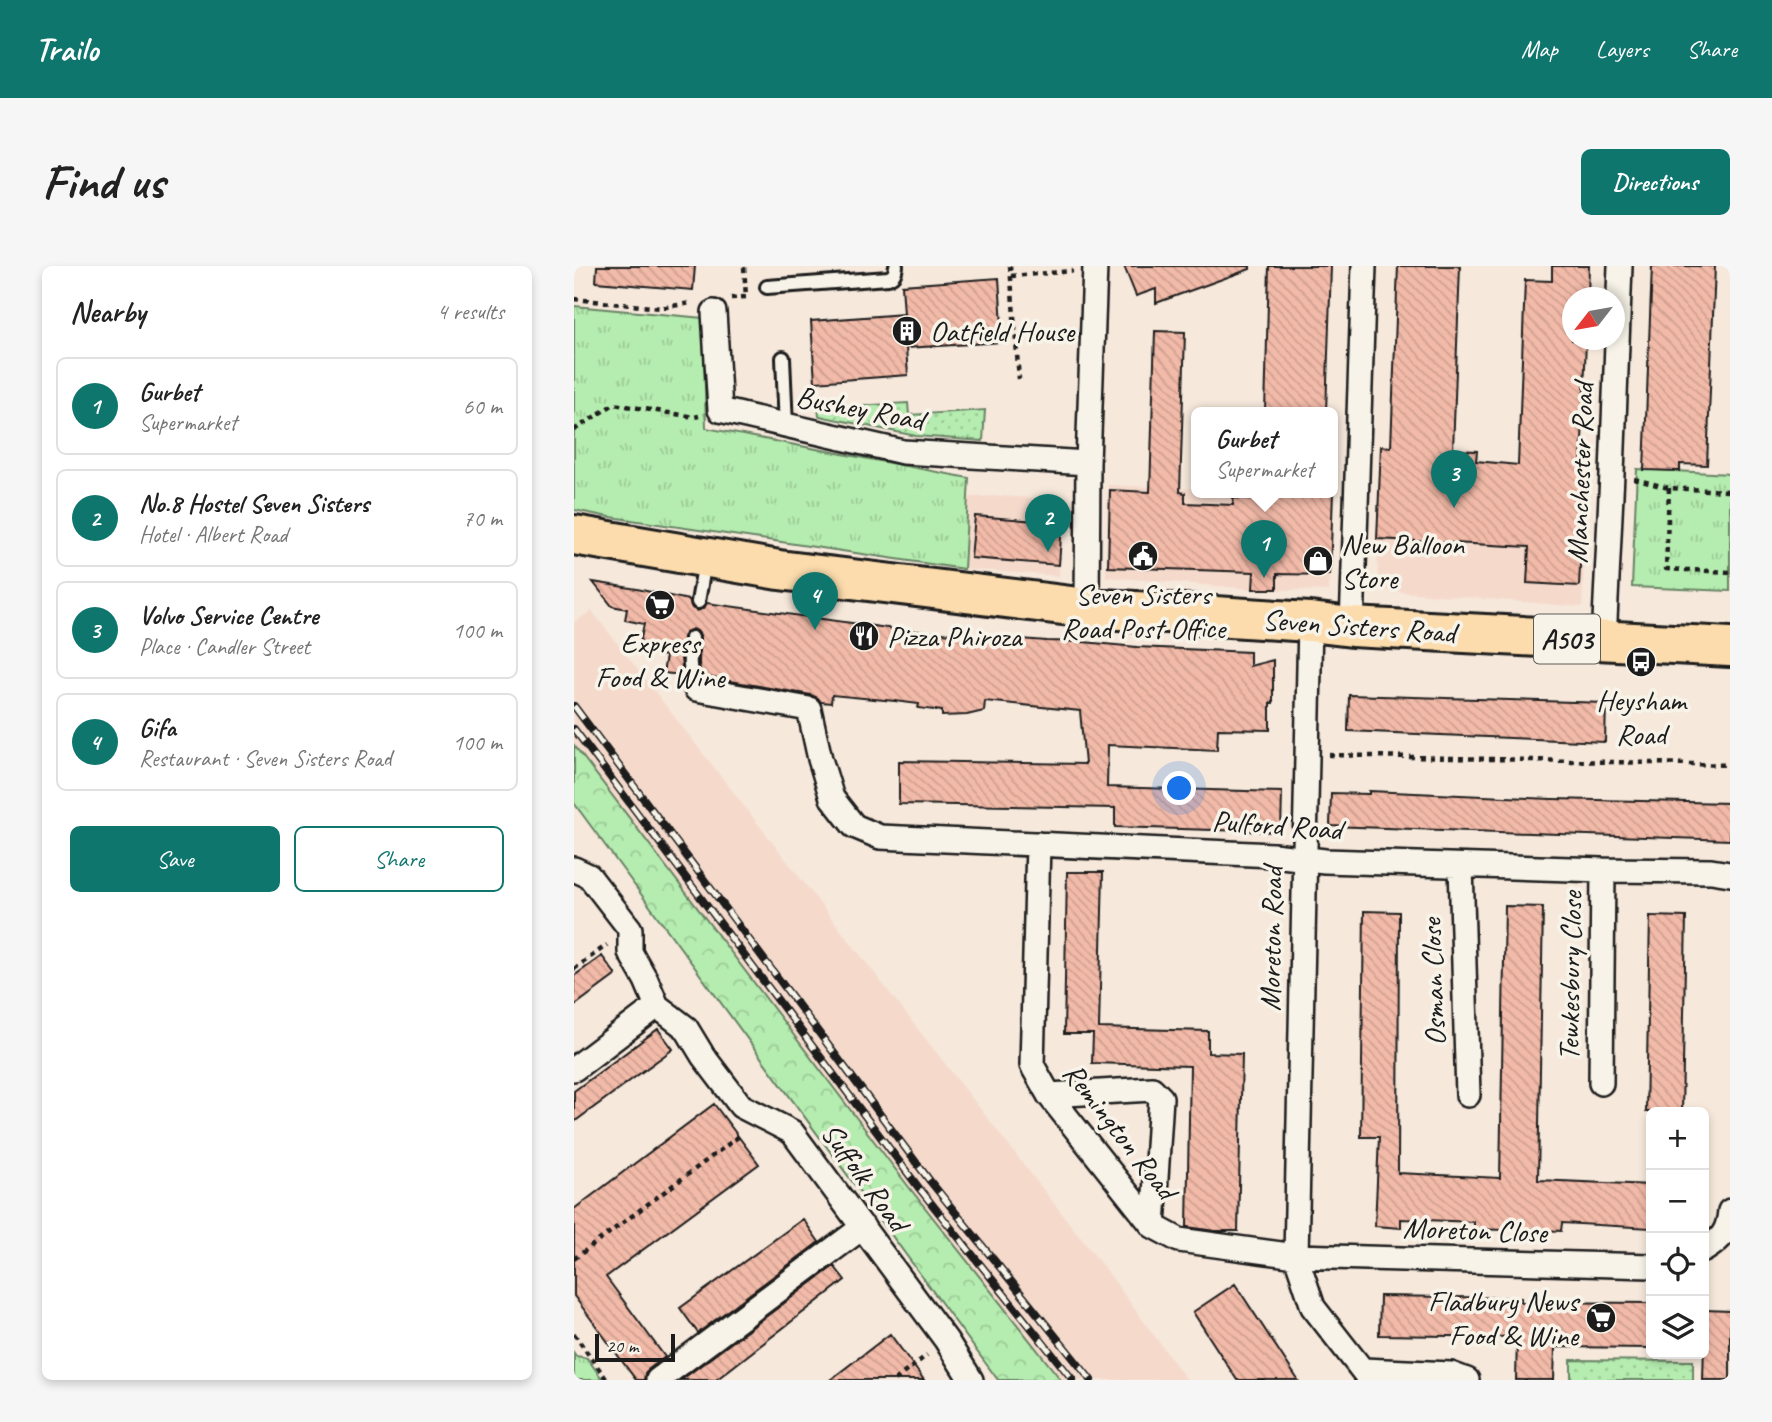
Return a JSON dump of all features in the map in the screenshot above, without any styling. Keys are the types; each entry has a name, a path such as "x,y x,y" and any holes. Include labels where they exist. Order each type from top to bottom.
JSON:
{"highway":[{"name":"Seven Sisters Road","path":"574,535 779,570 1087,608 1352,627 1730,647"}],"street":[{"path":"1352,627 1364,266"},
{"name":"Manchester Road","path":"1604,641 1620,266"},
{"path":"1087,608 1088,463 1095,268"},
{"path":"712,304 720,410"},
{"name":"Bushey Road","path":"720,410 903,452 1088,463"},
{"name":"Moreton Road","path":"1310,622 1296,1256 1313,1307 1366,1375"},
{"name":"Pulford Road","path":"695,689 809,709 832,798 854,826 880,837 1273,855 1325,861 1711,871 1730,874"},
{"name":"Remington Road","path":"1038,844 1032,1065 1049,1095 1153,1226 1179,1240 1296,1256"},
{"name":"Osman Close","path":"1461,866 1468,1095"},
{"name":"Suffolk Road","path":"574,869 589,876 629,929 630,952 657,1006 686,1028 703,1056 741,1106 792,1132 946,1340 971,1380"},
{"name":"Tewkesbury Close","path":"1601,1083 1603,870"},
{"path":"574,1069 657,1006"},
{"path":"1049,1095 1152,1088 1161,1098 1153,1226"},
{"path":"1717,1248 1729,1224 1730,1211"},
{"path":"658,1380 863,1227"},
{"name":"Moreton Close","path":"1296,1256 1646,1266"},
{"path":"1366,1375 1451,1374 1467,1380"}],"lane":[{"path":"767,287 888,278 895,272 895,266"},
{"path":"783,358 786,426"},
{"path":"698,601 705,558"},
{"path":"692,638 689,658 695,689"}],"path":[{"path":"574,299 660,308 712,304 746,297 744,266"},
{"path":"1010,266 1019,379"},
{"path":"1011,276 1095,268"},
{"path":"574,430 614,404 694,417 720,410"},
{"path":"1612,474 1669,488 1730,491"},
{"path":"1669,488 1666,569 1730,572"},
{"path":"1323,755 1730,765"},
{"path":"574,969 629,929"},
{"path":"574,1259 764,1118"},
{"path":"574,1334 607,1380"},
{"path":"895,1380 946,1340"}],"shaded area":[{"path":"1381,446 1477,451 1477,461 1588,468 1582,607 1378,590"},
{"path":"1108,485 1191,489 1191,498 1332,498 1329,591 1253,589 1106,577"},
{"path":"968,497 1062,500 1059,576 964,569"},
{"path":"592,611 1109,1274 1187,1380 998,1380 574,803 574,622"}],"green space":[{"path":"574,306 703,318 706,428 969,478 964,569 574,510"},
{"path":"908,403 909,415 985,410 983,441 916,436 819,416 818,408"},
{"path":"1637,469 1730,474 1730,591 1632,587"},
{"path":"574,745 908,1186 1061,1380 998,1380 574,803"},
{"path":"574,1353 587,1358 603,1380 574,1380"},
{"path":"1571,1360 1693,1361 1693,1380 1571,1380"}],"building":[{"path":"597,266 695,266 693,290 596,282"},
{"path":"1124,266 1250,266 1250,269 1156,303 1156,289 1136,296"},
{"path":"1269,266 1331,266 1326,407 1265,407"},
{"path":"1398,266 1460,266 1453,450 1477,451 1476,461 1518,465 1525,280 1552,281 1552,266 1589,266 1588,287 1562,287 1562,350 1586,350 1581,468 1585,468 1579,586 1527,583 1529,547 1377,539 1381,446 1391,447"},
{"path":"1652,266 1715,266 1707,465 1680,464 1680,471 1644,470"},
{"name":"Oatfield House","path":"999,278 1003,342 906,348 908,375 815,382 811,321 904,314 902,285"},
{"path":"1155,331 1185,332 1180,492 1185,493 1185,503 1233,505 1233,498 1333,498 1330,575 1277,574 1277,589 1253,589 1254,572 1108,567 1110,490 1150,492"},
{"path":"975,516 1062,523 1059,565 971,558"},
{"path":"593,582 689,600 692,608 697,611 707,603 902,630 1137,647 1250,652 1250,666 1273,660 1270,730 1218,729 1217,750 1108,745 1107,787 1282,792 1281,832 1115,827 1115,808 899,804 899,761 1085,764 1080,711 985,701 984,711 942,716 942,711 895,701 832,695 831,703 821,702 811,695 701,676 700,635 693,629 683,637 683,675 663,673 666,656 638,652 644,624 625,620 627,609 612,606"},
{"path":"1349,695 1606,703 1605,742 1348,731"},
{"path":"1369,791 1730,803 1730,840 1330,826 1331,793 1369,794"},
{"path":"1067,872 1103,872 1099,1028 1208,1031 1208,1053 1242,1054 1238,1231 1187,1227 1190,1066 1092,1063 1093,1034 1064,1034"},
{"path":"1505,906 1543,907 1538,1180 1646,1185 1646,1228 1562,1223 1561,1231 1474,1229 1474,1222 1401,1219 1401,1228 1375,1226 1379,1137 1361,1137 1364,911 1399,912 1398,1173 1500,1178"},
{"path":"1650,916 1686,917 1682,1107 1646,1107"},
{"path":"602,956 616,975 574,1006 574,976"},
{"path":"658,1029 673,1049 574,1122 574,1091"},
{"path":"714,1104 759,1164 606,1277 665,1357 649,1369 644,1380 636,1380 574,1296 574,1209"},
{"path":"803,1219 819,1242 698,1333 680,1308"},
{"path":"834,1266 845,1280 716,1380 681,1380"},
{"path":"1235,1284 1298,1380 1237,1380 1193,1312"},
{"path":"1380,1296 1521,1298 1521,1302 1646,1303 1646,1348 1555,1347 1554,1380 1516,1380 1517,1337 1379,1335"},
{"path":"1709,1310 1730,1311 1730,1380 1703,1380 1704,1359 1709,1359"},
{"path":"890,1334 924,1380 830,1380"}],"railway":[{"path":"574,706 930,1181 1091,1380"},
{"path":"574,729 919,1188 1073,1380"}],"place":[{"name":"Oatfield House","path":"907,331"},
{"name":"Volvo Service Centre","path":"1454,508"},
{"name":"No.8 Hostel Seven Sisters","path":"1048,552"},
{"name":"Seven Sisters Road Post Office","path":"1143,556"},
{"name":"New Balloon Store","path":"1318,561"},
{"name":"Gurbet","path":"1264,578"},
{"name":"Express Food & Wine","path":"660,605"},
{"name":"Gifa","path":"815,630"},
{"name":"Pizza Phiroza","path":"864,636"},
{"name":"Heysham Road","path":"1641,662"},
{"name":"Fladbury News Food & Wine","path":"1601,1318"}]}
